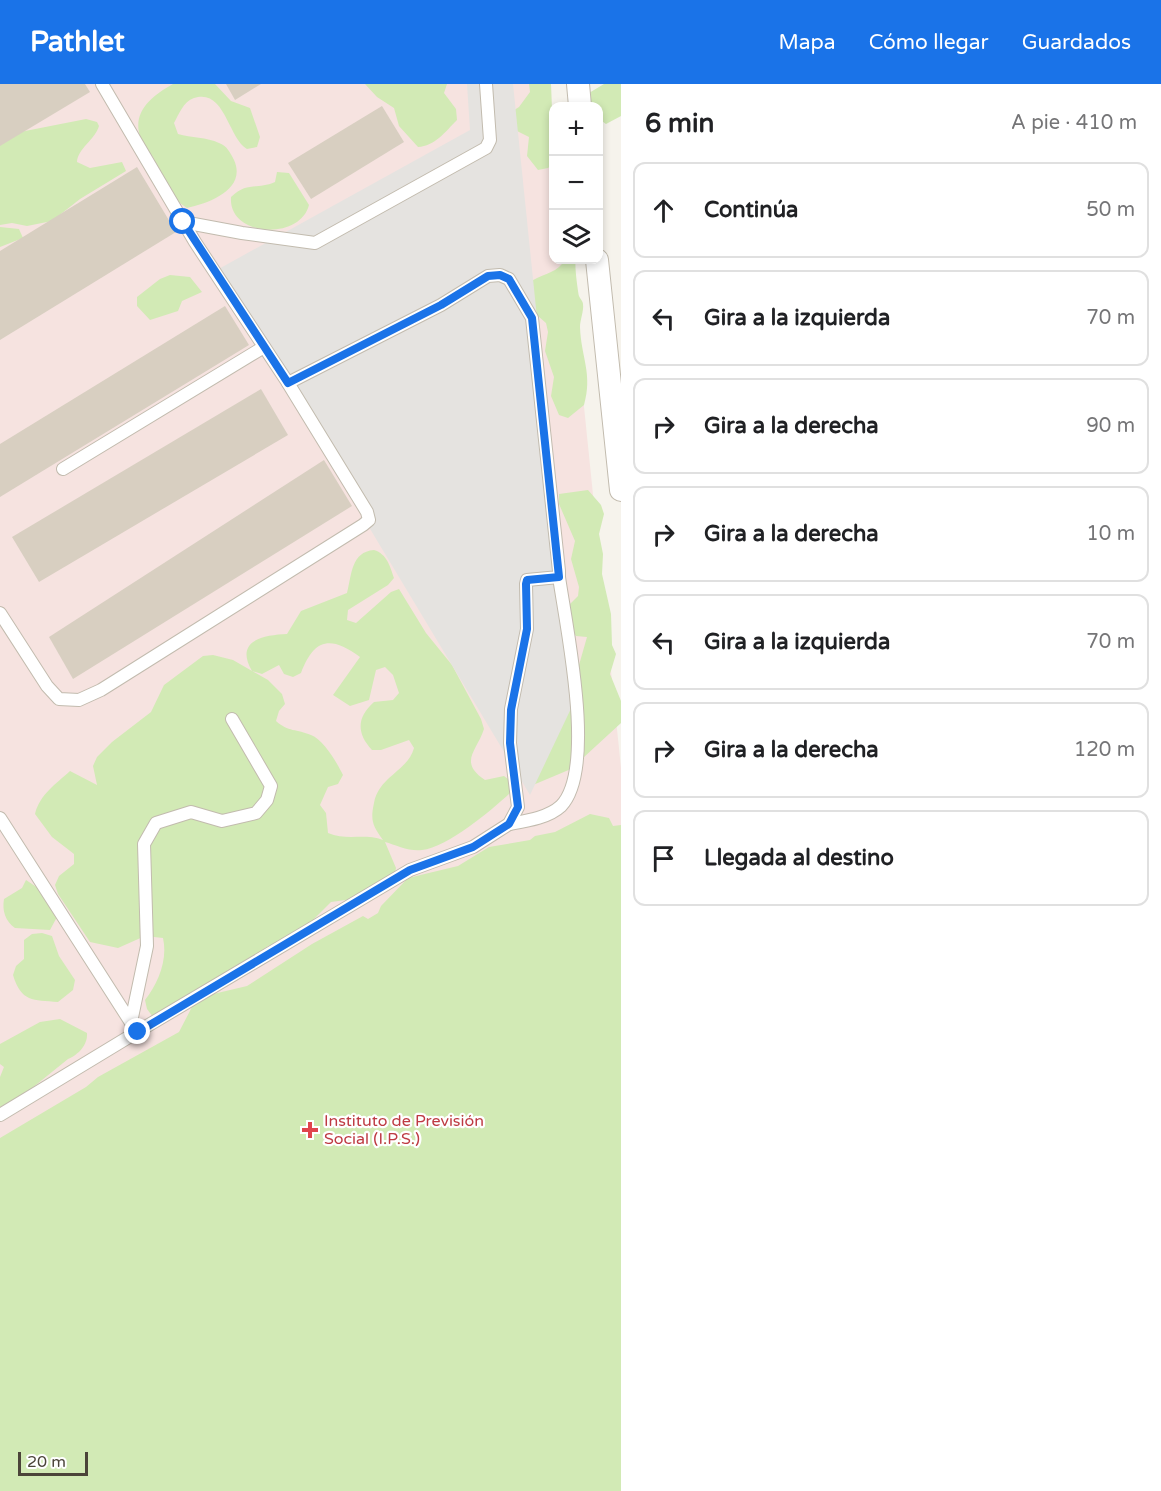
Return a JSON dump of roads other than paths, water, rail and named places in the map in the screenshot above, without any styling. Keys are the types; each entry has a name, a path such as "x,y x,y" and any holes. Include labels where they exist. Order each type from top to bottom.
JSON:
{"street":[{"path":"578,84 580,102"},
{"path":"598,264 617,399 621,490"}],"lane":[{"path":"0,612 47,686 59,699 79,700 101,690 363,525 369,519 367,512 288,383 183,222 102,84"},
{"path":"183,222 242,234 315,243 486,148 490,140 486,84"},
{"path":"0,1115 134,1027 410,870 473,847 509,824 533,820 561,806 575,778 579,723 559,577 532,318 509,279 500,275 488,276 441,305 288,383"},
{"path":"63,469 264,347"},
{"path":"509,824 518,807 510,743 511,710 527,629 526,584 527,580 559,577"},
{"path":"134,1027 147,946 144,844 156,823 190,812 222,821 256,813 267,800 270,786 232,719"},
{"path":"0,818 134,1027"}],"place":[{"name":"Instituto de Previsión Social (I.P.S.)","path":"310,1130"}]}
